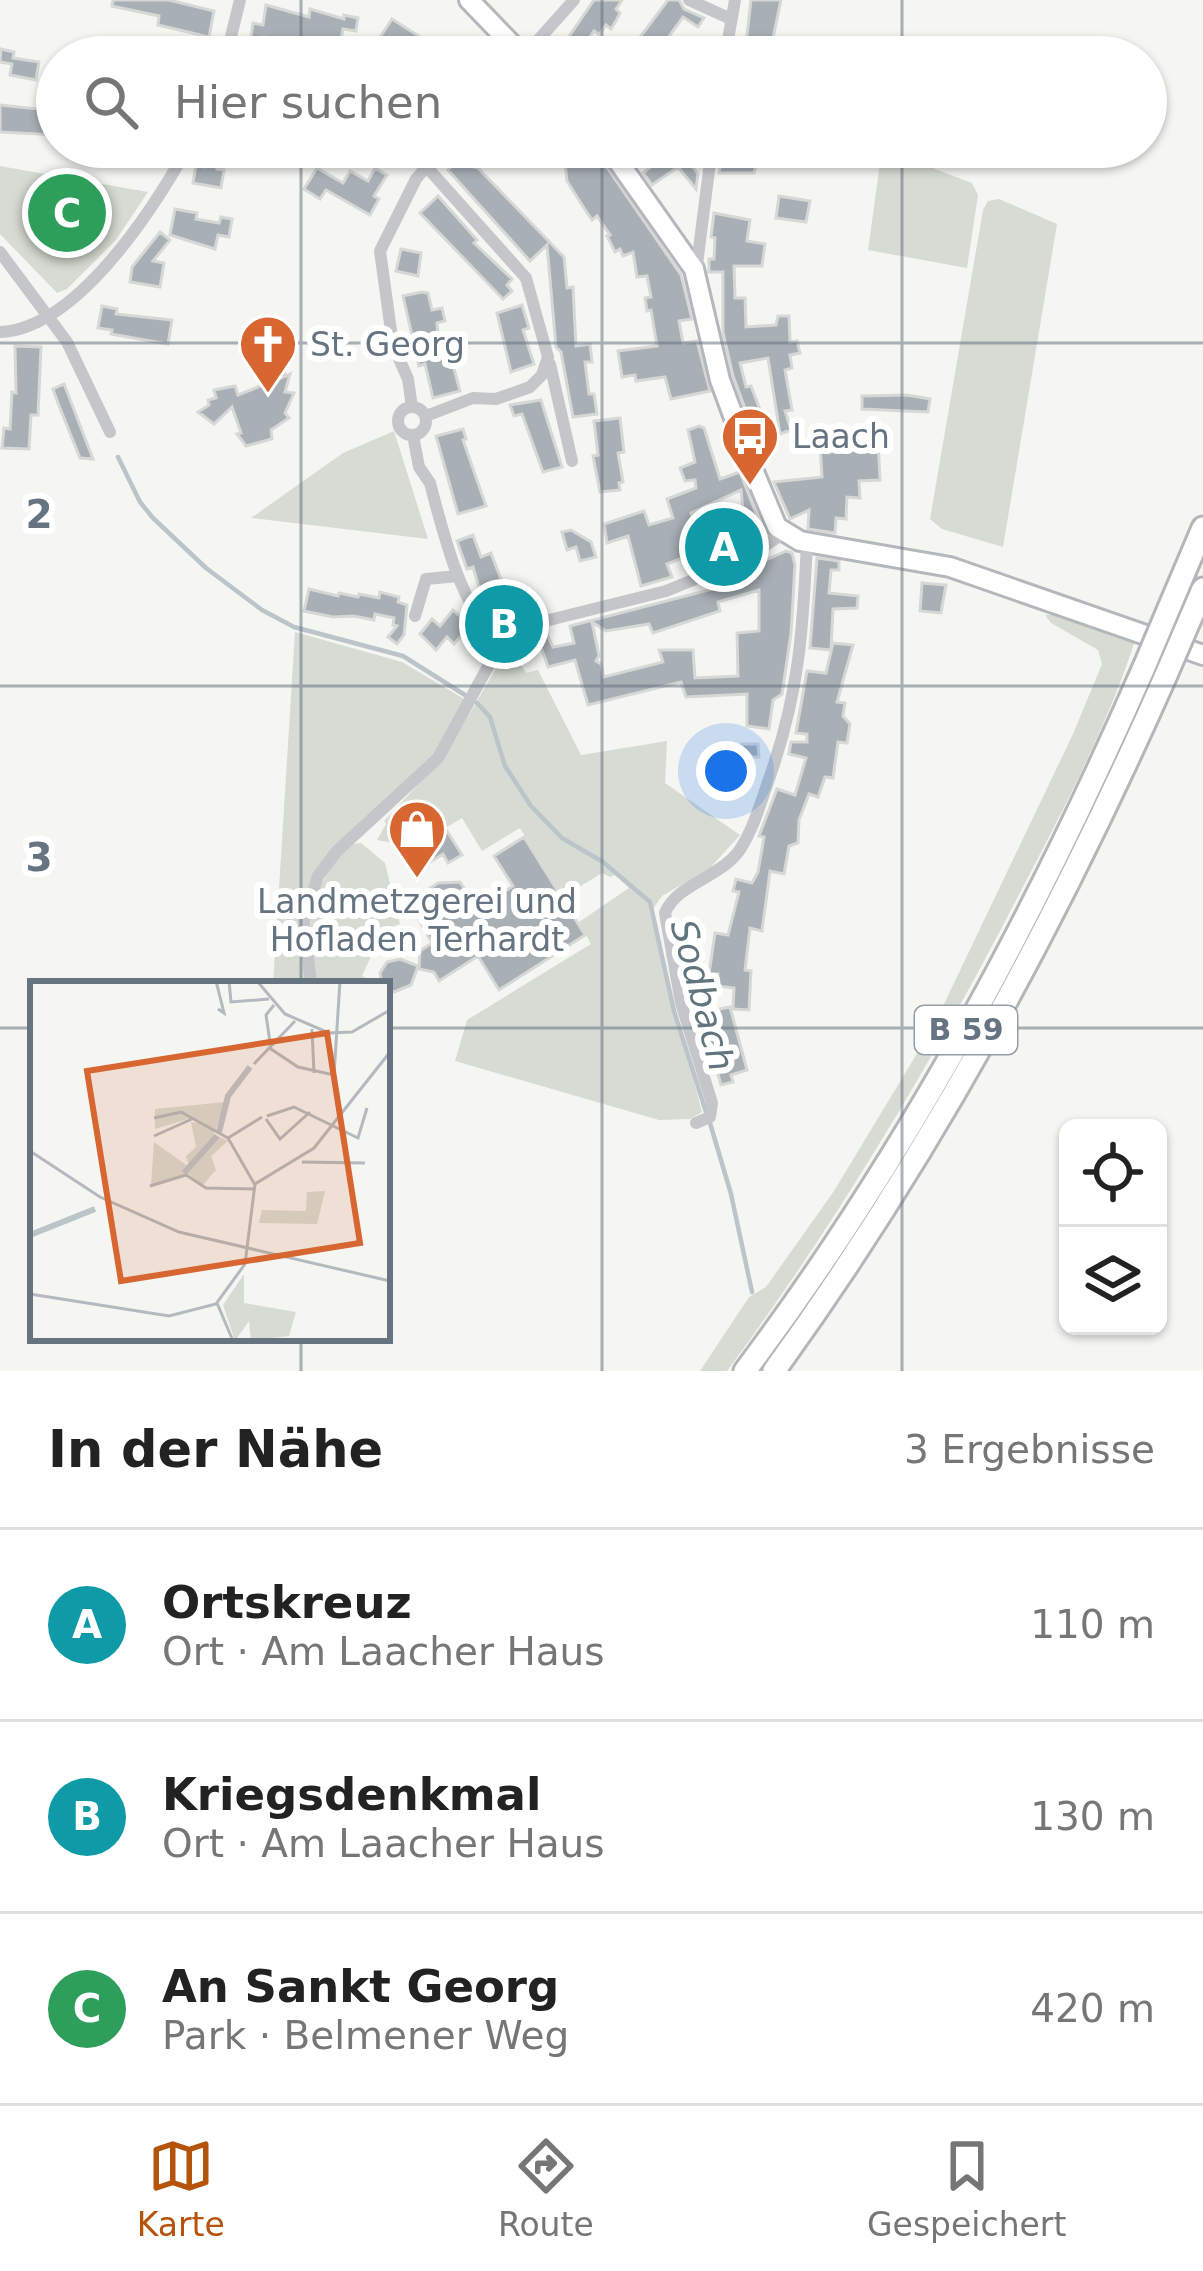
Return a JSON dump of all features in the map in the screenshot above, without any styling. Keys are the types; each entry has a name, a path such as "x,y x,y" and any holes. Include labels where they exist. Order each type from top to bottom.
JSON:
{"highway":[{"name":"B 59","path":"774,1371 885,1211 982,1050 1080,862 1155,670 1169,608 1203,528"},
{"name":"B 59","path":"746,1371 859,1209 982,1004 1155,670 1191,617 1203,589"}],"street":[{"path":"231,36 239,0"},
{"path":"469,0 504,36"},
{"path":"542,36 574,0"},
{"path":"688,0 731,19"},
{"path":"728,36 735,0"},
{"path":"0,332 26,328 49,315 120,248 176,168"},
{"path":"423,168 380,251 393,345 412,407 425,416"},
{"path":"428,168 523,274 538,311 572,461"},
{"path":"623,168 696,273"},
{"path":"709,168 696,273 723,390 768,510 783,534 965,571 1203,656"},
{"path":"0,252 75,356 110,432"},
{"path":"425,416 476,398 496,399 530,387 542,375 548,357"},
{"path":"412,407 403,410 398,423 413,435"},
{"path":"413,435 424,429 425,416"},
{"path":"413,435 458,576 475,617 498,645"},
{"path":"311,981 304,922 318,876 337,851 438,758 498,645 545,621 666,591 742,560 783,534"},
{"path":"704,1121 712,1103 681,1003 665,914 672,900 737,855 758,812 796,688 806,542"},
{"path":"415,616 426,579 458,576"}],"shaded area":[{"path":"0,166 148,192 116,240 67,289 57,293 0,234"},
{"path":"879,168 932,168 972,183 978,195 967,268 868,250"},
{"path":"999,199 1057,224 1003,547 942,529 930,519 983,210 988,201"},
{"path":"394,431 428,539 251,518 343,453"},
{"path":"1045,615 1067,615 1135,641 1095,742 981,966 843,1202 727,1371 700,1371 749,1297 766,1287 834,1191 933,1027 1073,734 1102,664 1098,650"},
{"path":"295,632 402,662 466,700 442,746 342,842 305,899 308,981 273,981"},
{"path":"512,648 526,673 538,670 581,755 667,741 665,783 740,835 710,868 662,896 650,913 702,1112 690,1119 659,1120 455,1061 467,1020 591,944 579,922 629,888 615,875 602,873 563,897 520,828 482,851 462,818 414,847 377,840 384,821 445,756"},
{"path":"361,843 385,863 400,924 383,930 362,976 373,981 315,981 313,908 325,878 351,844"}],"building":[{"path":"113,0 169,0 214,11 209,36 205,36 158,25 159,16 112,6"},
{"path":"594,0 622,0 611,29 606,25 599,35 594,31 591,36 569,36"},
{"path":"668,0 679,0 684,9 704,18 698,27 683,17 669,36 641,36"},
{"path":"751,0 781,0 773,36 747,36"},
{"path":"266,5 309,17 310,9 358,18 356,31 343,29 342,36 251,36 253,23 263,25"},
{"path":"392,19 419,36 381,36"},
{"path":"1,49 14,52 13,58 36,62 36,80 10,75 12,64 0,62"},
{"path":"0,105 36,109 36,134 0,132"},
{"path":"196,168 224,170 221,188 193,183"},
{"path":"317,168 343,183 350,171 368,181 375,168 387,175 374,196 379,199 370,215 326,190 320,199 304,189"},
{"path":"478,168 564,257 567,288 573,287 576,346 590,344 592,362 585,362 597,414 573,417 561,352 556,347 547,245 530,261 448,170"},
{"path":"565,168 607,168 681,275 692,319 679,321 683,343 697,341 710,391 671,399 665,377 636,381 635,375 622,377 618,351 657,346 645,298 651,297 647,276 637,277 633,252 623,256 620,249 615,252 610,235 597,216 592,220 567,181"},
{"path":"649,168 677,168 652,185 643,173"},
{"path":"679,168 694,168 698,174 696,189"},
{"path":"720,168 755,168 754,173 719,173"},
{"path":"438,196 477,240 474,243 512,279 507,285 512,291 503,299 420,213"},
{"path":"779,196 810,201 806,222 776,218"},
{"path":"175,209 197,213 196,219 219,223 221,217 232,219 229,237 218,235 215,249 170,235"},
{"path":"714,213 750,220 747,241 765,244 762,266 734,266 735,298 745,298 746,327 776,325 778,316 789,316 790,342 797,341 800,353 790,355 792,368 785,370 792,410 785,411 791,430 780,434 768,358 740,363 746,387 751,386 762,415 749,419 733,376 723,332 723,272 709,272 709,259 714,259"},
{"path":"160,232 170,240 153,261 164,263 160,287 130,282 132,267"},
{"path":"401,249 421,253 418,276 396,271"},
{"path":"428,293 432,310 442,308 445,321 437,323 438,336 443,359 451,357 460,391 433,398 425,364 419,366 403,296"},
{"path":"522,305 529,328 523,330 534,364 511,372 497,313"},
{"path":"102,306 117,309 116,314 172,320 168,344 98,328"},
{"path":"15,346 41,347 38,415 31,415 29,449 2,448 4,428 10,429 12,392 16,393"},
{"name":"St. Georg","path":"257,346 280,360 286,376 290,374 285,392 294,393 285,413 289,418 271,430 272,439 246,446 237,434 241,433 232,407 214,424 198,412 216,398 214,390 235,386 238,395 283,377 254,365"},
{"path":"64,384 93,459 80,458 58,403 53,389"},
{"path":"862,396 930,399 928,412 862,409"},
{"path":"541,400 562,467 543,472 522,414 514,416 510,405"},
{"path":"620,418 624,452 618,453 623,482 620,490 600,492 593,456 598,455 594,421"},
{"path":"704,428 720,479 740,472 761,526 667,564 672,577 641,586 628,536 607,543 604,524 644,511 649,525 673,518 667,499 696,488 695,480 685,481 680,468 695,462 688,430","holes":["741,490 744,520 699,538 691,513"]},
{"path":"463,429 486,506 458,514 436,436"},
{"path":"878,441 880,480 859,481 860,498 847,497 846,519 836,518 835,533 808,529 809,510 790,519 774,482 822,477 820,444"},
{"path":"571,530 591,542 596,557 580,561 576,547 567,550 562,532"},
{"path":"473,535 481,557 491,553 502,582 479,588 473,567 467,569 457,541"},
{"path":"786,551 792,553 795,565 782,694 773,700 769,729 747,726 747,694 686,697 681,682 588,705 575,660 548,667 537,636 546,632 553,647 574,643 570,626 755,578 751,567","holes":["759,590 759,631 737,633 738,676 695,678 693,650 659,650 663,662 604,677 596,661 592,622 606,631 649,624 653,633 720,611 718,602"]},
{"path":"817,558 839,561 839,570 831,570 829,593 858,596 857,608 833,609 831,650 810,648"},
{"path":"922,583 946,585 941,613 920,611"},
{"path":"309,589 338,596 379,598 380,592 399,597 398,602 407,605 404,635 397,644 388,637 397,626 394,618 375,614 374,620 333,617 304,611"},
{"path":"453,610 470,625 454,644 447,637 436,650 420,634 432,619 440,626"},
{"path":"833,643 853,645 837,702 845,703 843,716 850,724 847,743 838,742 833,778 825,777 818,797 809,794 799,820 798,843 789,846 784,874 770,871 762,931 750,928 745,970 751,971 749,1010 733,1009 734,988 717,986 718,974 709,974 715,933 728,935 739,892 733,891 736,879 752,883 758,872 764,837 759,836 777,789 795,795 806,758 789,754 791,742 807,742 807,734 796,733 807,671 826,673"},
{"path":"742,744 758,744 759,757 747,757 741,790 707,789 705,755 742,753"},
{"path":"447,831 462,855 448,863 443,854 422,867 413,853"},
{"path":"524,837 585,935 499,990 478,956 439,981 434,972 419,969 420,951 432,943 409,902 438,883 460,882 477,909 513,886 494,856"},
{"path":"698,933 704,973 686,971 680,936"},
{"path":"400,959 418,966 411,985 390,989 390,981 381,981 380,973 387,962"},
{"path":"730,1007 747,1070 731,1075 733,1082 721,1085 701,1013"}],"waterway":[{"name":"Sodbach","path":"118,457 153,518 206,568 262,610 294,627 403,656 465,695"},
{"name":"Sodbach","path":"477,703 490,717 505,766 531,806 562,838 603,862 650,902 674,1011 706,1112"},
{"name":"Sodbach","path":"710,1123 752,1292"}],"place":[{"name":"An Sankt Georg","path":"67,213"},
{"name":"St. Georg","path":"268,395"},
{"name":"Laach","path":"750,487"},
{"name":"Ortskreuz","path":"724,547"},
{"name":"Kriegsdenkmal","path":"504,624"},
{"name":"Landmetzgerei und Hofladen Terhardt","path":"417,880"}]}
